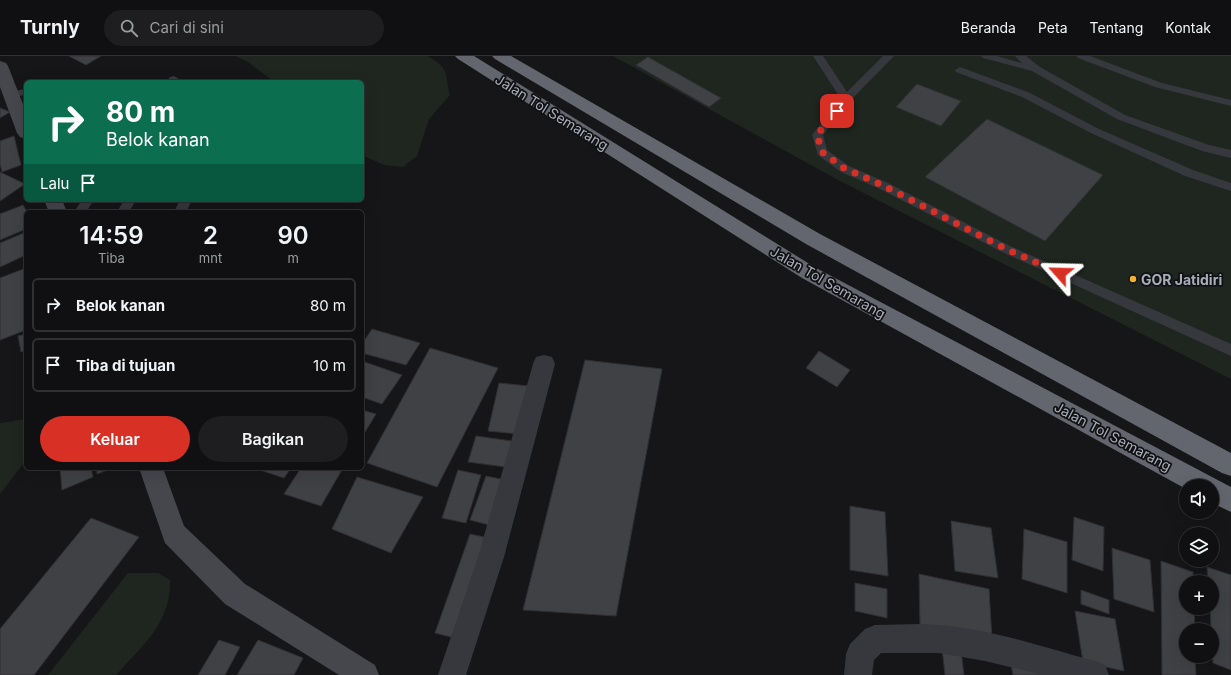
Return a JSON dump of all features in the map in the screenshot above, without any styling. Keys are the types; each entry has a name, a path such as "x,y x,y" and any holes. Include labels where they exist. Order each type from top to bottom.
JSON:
{"highway":[{"name":"Jalan Tol Semarang","path":"463,56 809,273 1192,479"},
{"name":"Jalan Tol Semarang","path":"500,56 812,239 1231,465"},
{"path":"1219,494 1231,500"}],"main road":[{"path":"0,66 18,93 24,123"},
{"path":"152,470 174,534 235,594 365,675"}],"street":[{"path":"452,675 491,557 544,364"},
{"path":"858,675 860,654 875,638 947,640 1030,657 1095,675"}],"lane":[{"path":"818,56 846,99"},
{"path":"889,56 846,99 817,135 822,152 844,168 884,186 1013,252 1231,350"},
{"path":"986,56 1036,69"},
{"path":"1020,56 1036,69 1121,117 1206,148 1231,154"},
{"path":"1081,56 1159,85 1231,103"},
{"path":"960,70 1026,95 1095,131 1189,173 1231,187"}],"shaded area":[{"path":"236,56 427,56 435,60 443,68 450,95 429,119 417,156 403,167 384,165 364,156 364,80 271,80 248,62"},
{"name":"GOR Jatidiri","path":"613,56 1231,56 1231,379 838,180"},
{"path":"24,419 24,463 0,494 0,423"},
{"path":"128,573 158,573 170,580 166,609 154,632 116,675 48,675"}],"building":[{"path":"69,56 101,56 86,65"},
{"path":"648,57 721,98 709,107 636,65"},
{"path":"917,84 961,101 941,126 896,107"},
{"path":"0,108 10,112 0,118"},
{"path":"987,119 1103,175 1045,241 925,177"},
{"path":"14,136 21,165 2,172 0,164 0,141"},
{"path":"0,172 24,184 24,185 0,201"},
{"path":"23,205 26,210 24,210 24,230 0,240 0,214"},
{"path":"24,233 24,256 0,267 0,243"},
{"path":"24,269 24,331 0,340 0,278"},
{"path":"372,329 420,343 406,365 364,354 364,341"},
{"path":"24,334 24,351 21,352 18,336"},
{"path":"430,348 498,368 437,487 367,463"},
{"path":"819,351 850,370 837,387 806,368"},
{"path":"585,360 662,369 616,616 523,610"},
{"path":"364,362 402,375 382,404 364,398"},
{"path":"499,383 529,386 519,434 488,431"},
{"path":"364,411 376,414 364,434"},
{"path":"476,436 519,442 513,468 468,462"},
{"path":"60,470 91,470 93,477 62,490"},
{"path":"97,470 108,470 97,474"},
{"path":"260,470 290,470 284,478"},
{"path":"300,470 342,470 321,506 284,494"},
{"path":"458,470 481,475 466,523 442,518"},
{"path":"486,476 510,481 497,527 470,520"},
{"path":"357,477 423,497 391,553 332,529"},
{"path":"850,506 885,512 888,576 850,570"},
{"path":"1074,517 1104,527 1103,571 1072,560"},
{"path":"91,518 139,537 34,675 0,675 0,629"},
{"path":"951,521 991,528 998,578 955,571"},
{"path":"1024,529 1067,542 1067,593 1022,579"},
{"path":"470,534 493,539 459,639 435,633"},
{"path":"1112,548 1150,560 1154,612 1114,599"},
{"path":"1161,561 1193,572 1193,575 1179,575 1179,615 1194,615 1195,623 1179,623 1179,663 1195,663 1196,675 1162,675"},
{"path":"1207,567 1231,575 1231,670 1213,663 1219,663 1219,623 1211,623 1210,615 1219,615 1219,575 1208,575"},
{"path":"919,574 989,589 992,640 920,624"},
{"path":"855,583 887,589 887,618 855,611"},
{"path":"1081,590 1109,600 1109,614 1081,604"},
{"path":"1075,611 1115,619 1124,671 1083,662"},
{"path":"219,640 240,647 225,675 198,675"},
{"path":"258,640 303,658 294,675 237,675"},
{"path":"942,648 961,651 964,675 945,675"},
{"path":"1011,664 1058,675 1013,675"}],"place":[{"name":"GOR Jatidiri","path":"1133,279"}],"route":[{"path":"837,111 817,135 822,152 844,168 884,186 1006,249 1060,273"}]}
